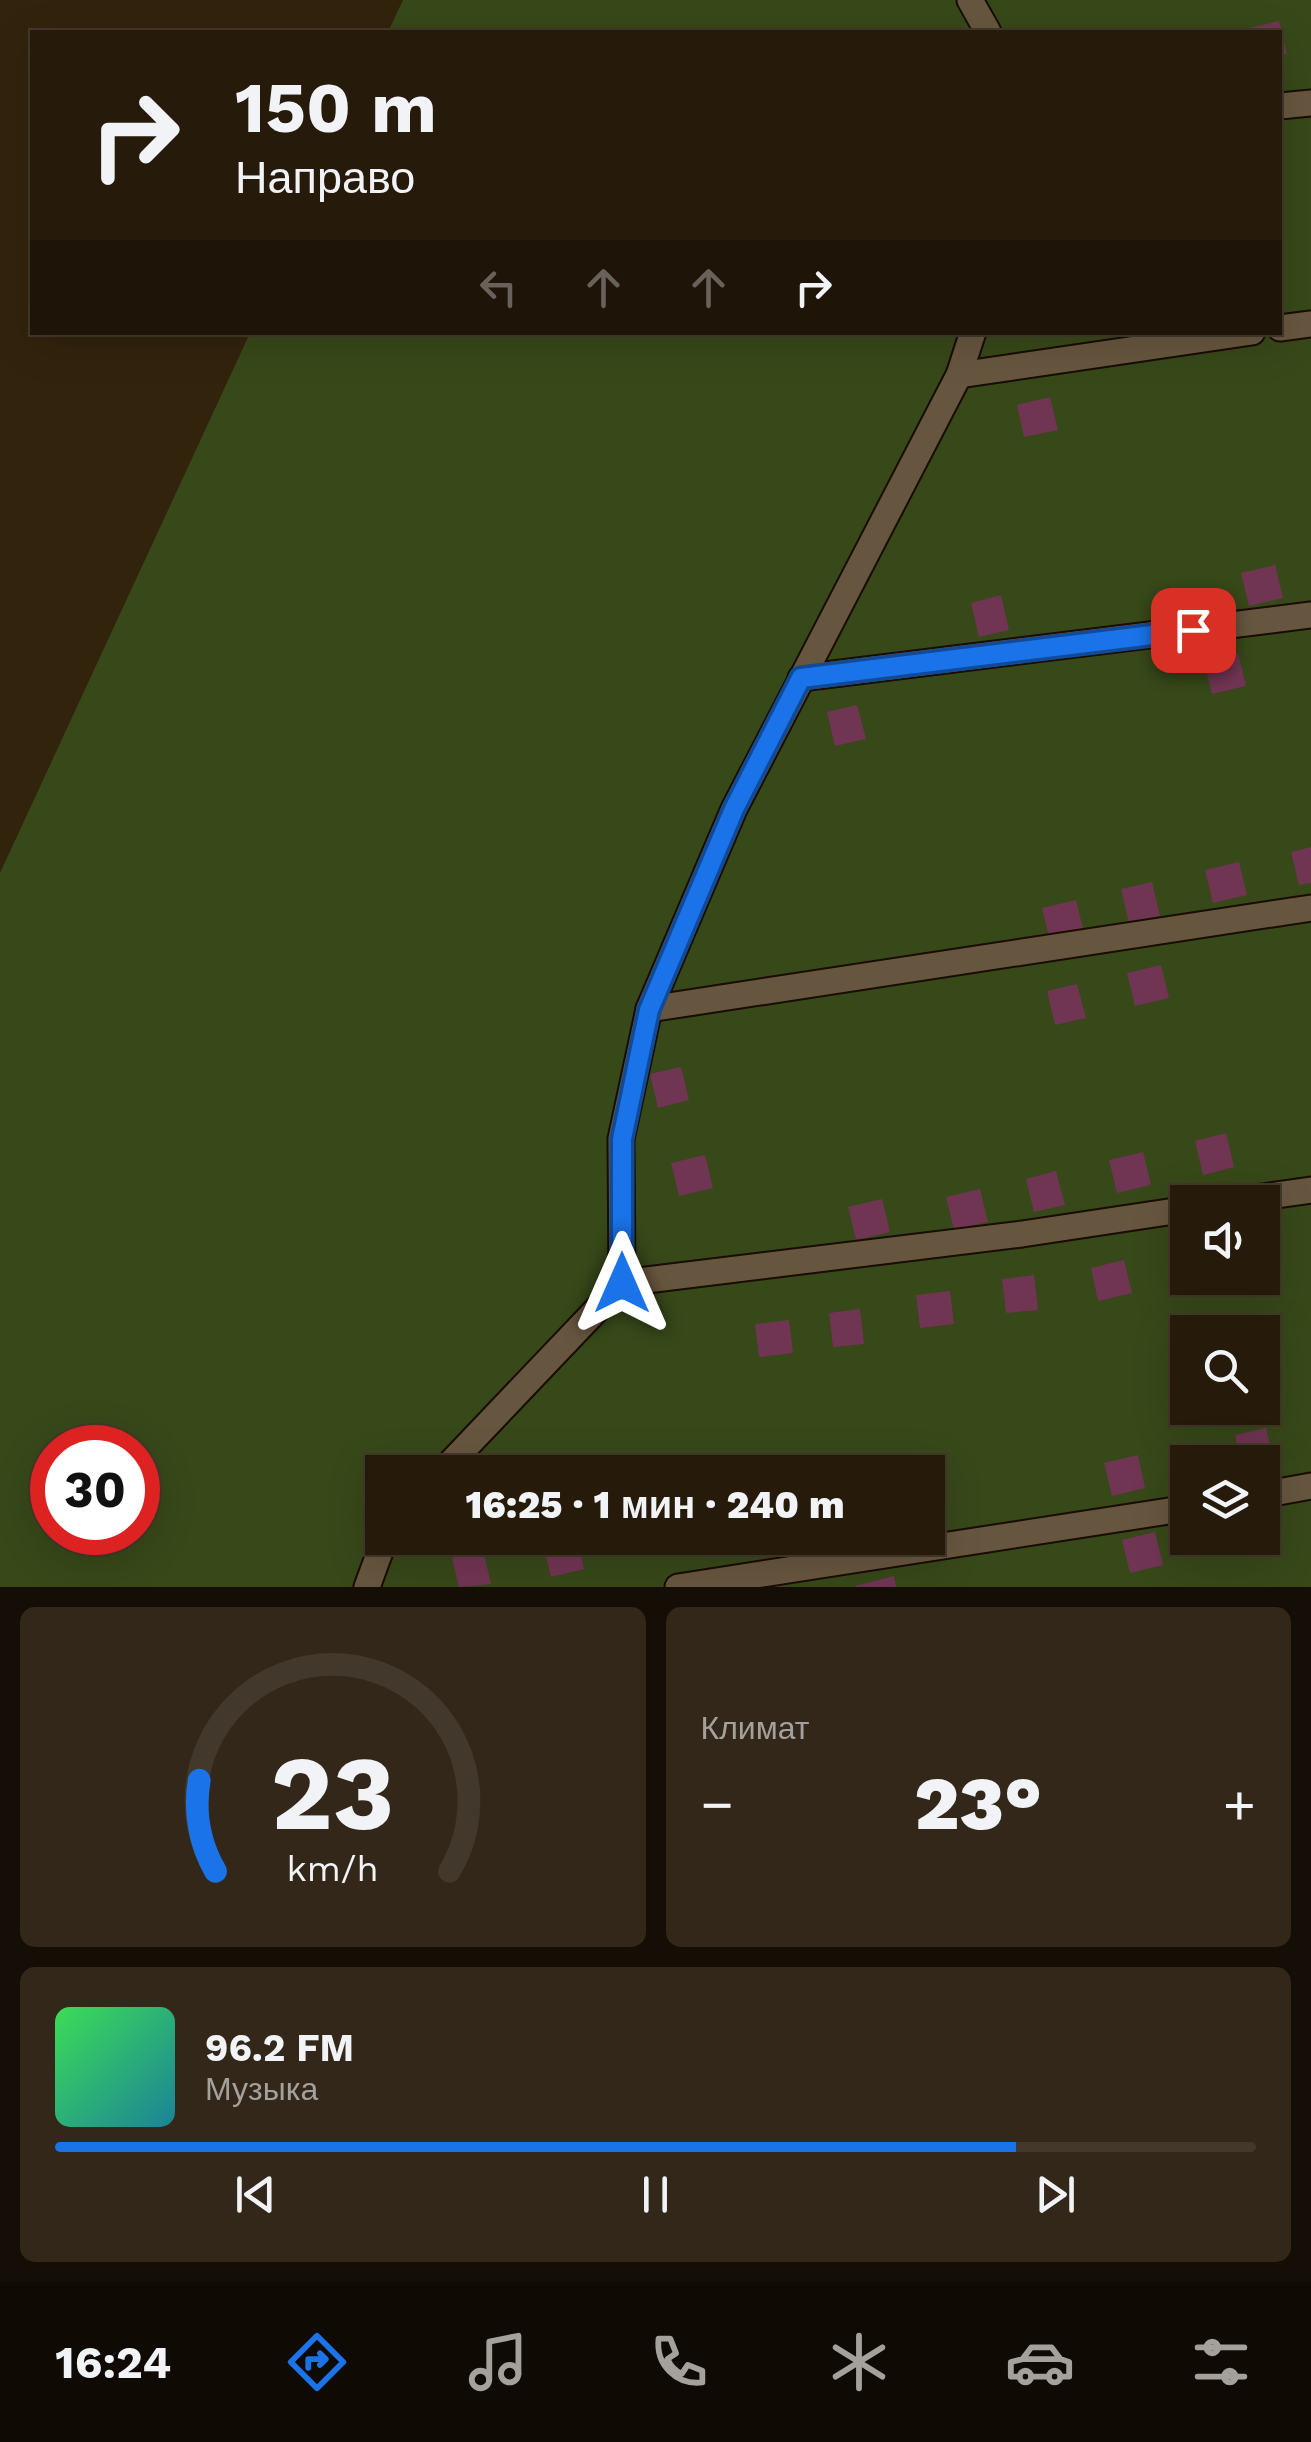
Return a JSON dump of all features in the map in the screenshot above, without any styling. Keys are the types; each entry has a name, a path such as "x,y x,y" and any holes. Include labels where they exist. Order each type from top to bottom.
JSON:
{"street":[{"path":"970,0 987,30"},
{"path":"1282,106 1311,104"},
{"path":"1282,328 1311,324"},
{"path":"622,1283 622,1139 649,1010 734,809 959,375 972,335"},
{"path":"959,375 1232,335"},
{"path":"801,678 1311,616"},
{"path":"649,1010 1311,908"},
{"path":"1280,1194 1311,1190"},
{"path":"458,1455 622,1283 1022,1234 1170,1211"},
{"path":"1280,1491 1311,1486"},
{"path":"678,1587 1170,1511"},
{"path":"368,1587 379,1555"}],"green space":[{"path":"403,0 1311,0 1311,1587 0,1587 0,873 249,335 1282,335 1282,30 389,30"}],"building":[{"path":"1279,21 1281,30 1245,30"},
{"path":"1050,397 1058,430 1024,437 1017,405"},
{"path":"1275,565 1283,598 1249,606 1241,573"},
{"path":"1001,595 1009,630 979,637 971,603"},
{"path":"1238,653 1246,686 1212,694 1204,661"},
{"path":"857,705 866,739 835,746 827,712"},
{"path":"1311,847 1311,883 1299,885 1291,852"},
{"path":"1239,862 1247,895 1213,903 1205,870"},
{"path":"1152,882 1160,916 1129,923 1121,889"},
{"path":"1076,900 1084,933 1050,941 1042,908"},
{"path":"1161,965 1169,998 1135,1006 1127,973"},
{"path":"1077,984 1086,1018 1055,1025 1047,991"},
{"path":"681,1067 689,1100 658,1108 650,1074"},
{"path":"1226,1133 1234,1167 1203,1175 1195,1141"},
{"path":"1143,1152 1151,1185 1117,1193 1109,1160"},
{"path":"705,1155 713,1188 679,1196 671,1163"},
{"path":"1056,1171 1065,1205 1034,1212 1026,1179"},
{"path":"980,1189 988,1222 954,1230 946,1197"},
{"path":"882,1199 890,1232 856,1240 848,1207"},
{"path":"1124,1260 1132,1293 1098,1301 1091,1268"},
{"path":"1034,1275 1038,1310 1006,1313 1002,1279"},
{"path":"950,1291 954,1324 920,1328 916,1295"},
{"path":"860,1309 864,1344 833,1347 829,1313"},
{"path":"789,1320 793,1353 759,1357 755,1324"},
{"path":"1266,1428 1270,1445 1237,1445 1235,1435"},
{"path":"1138,1455 1145,1488 1112,1496 1104,1463"},
{"path":"1155,1532 1163,1565 1130,1573 1122,1540"},
{"path":"484,1555 491,1584 459,1587 452,1558"},
{"path":"546,1555 581,1555 584,1569 551,1577"},
{"path":"894,1576 896,1587 855,1587 855,1586"}],"route":[{"path":"622,1283 622,1139 649,1010 734,809 801,678 1193,630"}]}
